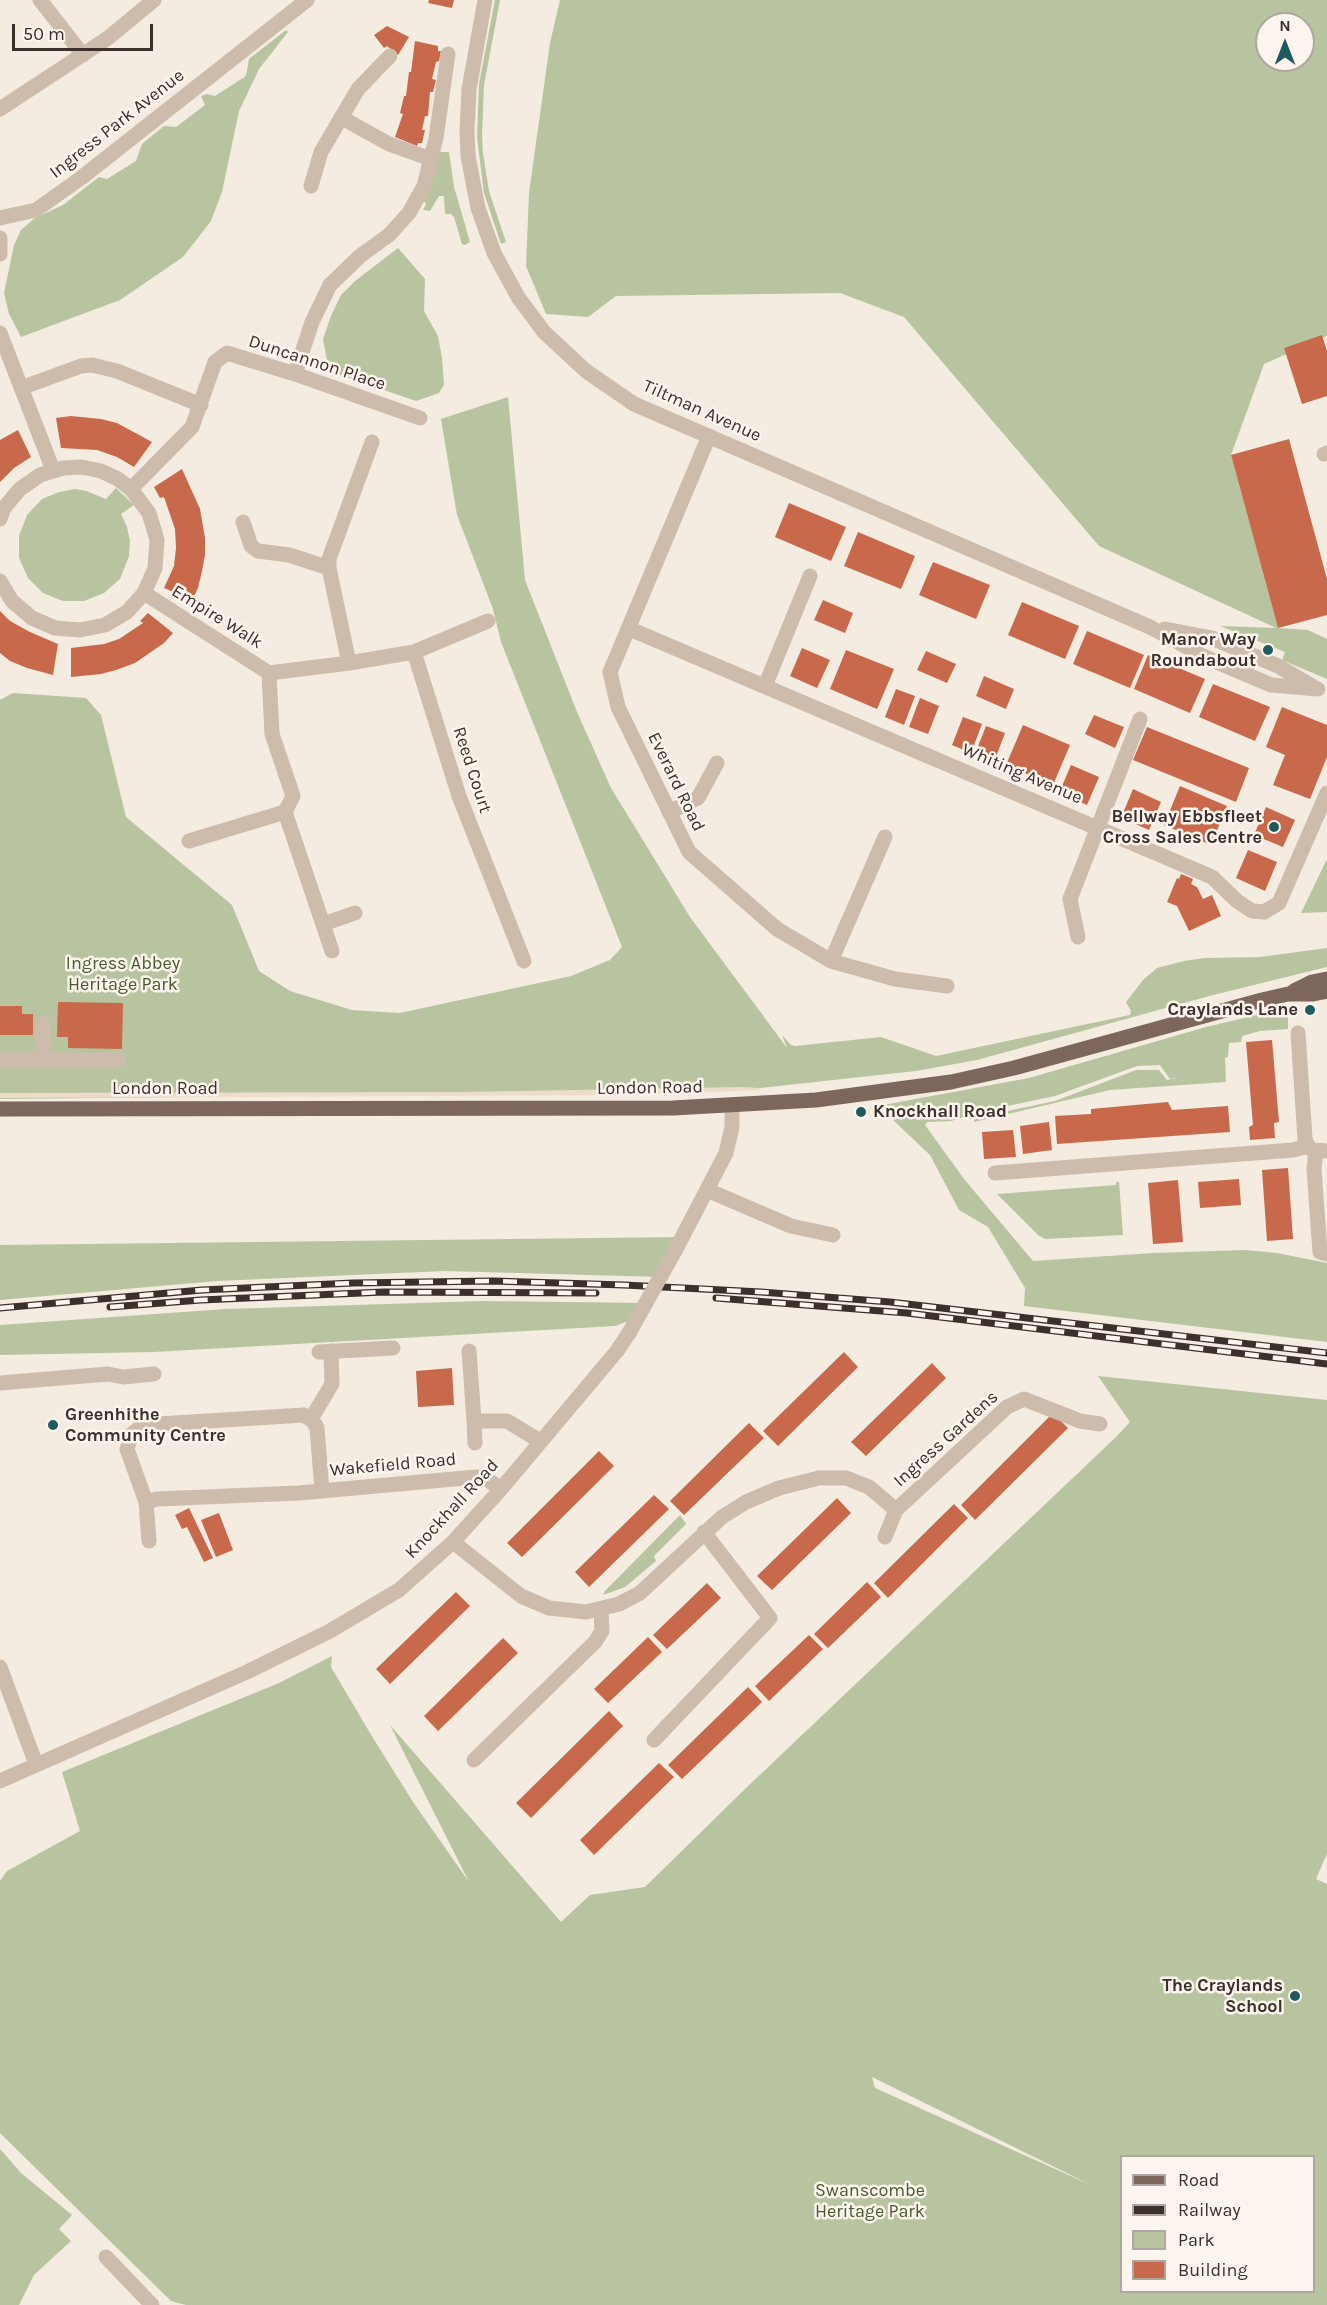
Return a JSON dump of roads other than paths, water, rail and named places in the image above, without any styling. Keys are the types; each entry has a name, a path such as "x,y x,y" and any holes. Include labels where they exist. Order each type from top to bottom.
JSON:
{"main road":[{"name":"London Road","path":"1288,994 1312,982 1327,979"},
{"name":"London Road","path":"0,1109 603,1108 732,1106 816,1100 951,1082 1014,1068 1288,994 1327,991"}],"street":[{"path":"40,0 83,55"},
{"path":"0,109 108,38 154,0"},
{"name":"Ingress Park Avenue","path":"0,218 36,210 81,178 307,0"},
{"name":"Tiltman Avenue","path":"485,0 469,89 468,148 478,208 494,253 518,297 544,332 564,353 634,404 1150,627 1205,657 1271,685 1323,691"},
{"path":"295,374 312,322 330,285 360,256 389,235 409,213 424,186 436,138 448,54"},
{"path":"311,186 321,152 358,89 390,56"},
{"path":"342,118 389,144 431,159"},
{"path":"0,238 0,254"},
{"path":"0,333 53,470"},
{"name":"Duncannon Place","path":"131,489 187,434 201,405 215,362 227,353 295,374 420,418"},
{"path":"21,388 81,366 92,365 127,375 201,405"},
{"name":"Everard Road","path":"709,436 630,629 619,648 610,672 618,707 689,852 777,930 831,961 896,979 947,986"},
{"path":"349,663 329,568 331,552 372,442"},
{"path":"0,519 4,508 20,489 40,475 53,470 82,467 101,471 118,479 131,489 149,513 157,540 155,568 144,593 127,612 105,625 80,630 55,628 32,618 12,601 0,581"},
{"path":"243,522 251,546 258,551 289,555 329,568"},
{"path":"765,686 810,576"},
{"name":"Empire Walk","path":"144,593 269,673 273,734 293,796 285,812 332,951"},
{"path":"269,673 414,652 488,621"},
{"name":"Whiting Avenue","path":"630,629 1212,877 1252,911 1264,912 1279,903 1327,793"},
{"name":"Reed Court","path":"414,652 459,796 524,961"},
{"path":"1078,937 1070,899 1140,719"},
{"path":"669,812 698,798 717,763"},
{"path":"189,841 285,812"},
{"path":"831,961 885,837"},
{"path":"323,924 355,914"},
{"path":"43,1023 44,1060"},
{"path":"1298,1033 1305,1139 1317,1149"},
{"path":"0,1060 119,1060"},
{"name":"Knockhall Road","path":"0,1781 247,1672 324,1634 399,1590 453,1542 501,1489 629,1334 707,1190 729,1143 732,1106"},
{"path":"995,1173 1317,1149"},
{"path":"1317,1149 1314,1169 1320,1252 1327,1254"},
{"path":"707,1190 791,1226 833,1235"},
{"path":"149,1541 146,1502 127,1449 132,1434 143,1425 300,1415 311,1419 332,1384 325,1352 393,1348"},
{"path":"469,1351 475,1443"},
{"path":"0,1383 108,1374 123,1377 154,1374"},
{"name":"Ingress Gardens","path":"453,1542 499,1580 527,1599 543,1606 563,1610 580,1612 601,1610 624,1602 640,1593 704,1532 731,1510 758,1496 819,1478 842,1478 864,1484 896,1510 1007,1407 1024,1399 1080,1421 1100,1424"},
{"name":"Wakefield Road","path":"311,1419 318,1431 322,1491"},
{"path":"474,1421 507,1421 540,1441"},
{"name":"Wakefield Road","path":"146,1502 157,1499 322,1491 476,1477 485,1478 501,1489"},
{"path":"885,1537 896,1510"},
{"path":"654,1740 770,1618 704,1532"},
{"path":"474,1760 597,1641 602,1630 601,1610"},
{"path":"0,1668 36,1764"},
{"path":"106,2258 152,2305"}],"railway":[{"path":"0,1308 202,1290 353,1283 493,1281 624,1285 890,1302 1327,1353"},
{"path":"110,1307 201,1300 384,1292 596,1293"},
{"path":"716,1298 907,1313 1327,1364"}],"place":[{"name":"Manor Way Roundabout","path":"1268,650"},
{"name":"Bellway Ebbsfleet Cross Sales Centre","path":"1274,827"},
{"name":"Craylands Lane","path":"1310,1010"},
{"name":"Knockhall Road","path":"861,1112"},
{"name":"Greenhithe Community Centre","path":"53,1425"},
{"name":"The Craylands School","path":"1295,1996"}],"park label":[{"name":"Ingress Abbey Heritage Park","path":"123,974"},
{"name":"Swanscombe Heritage Park","path":"870,2201"}]}
